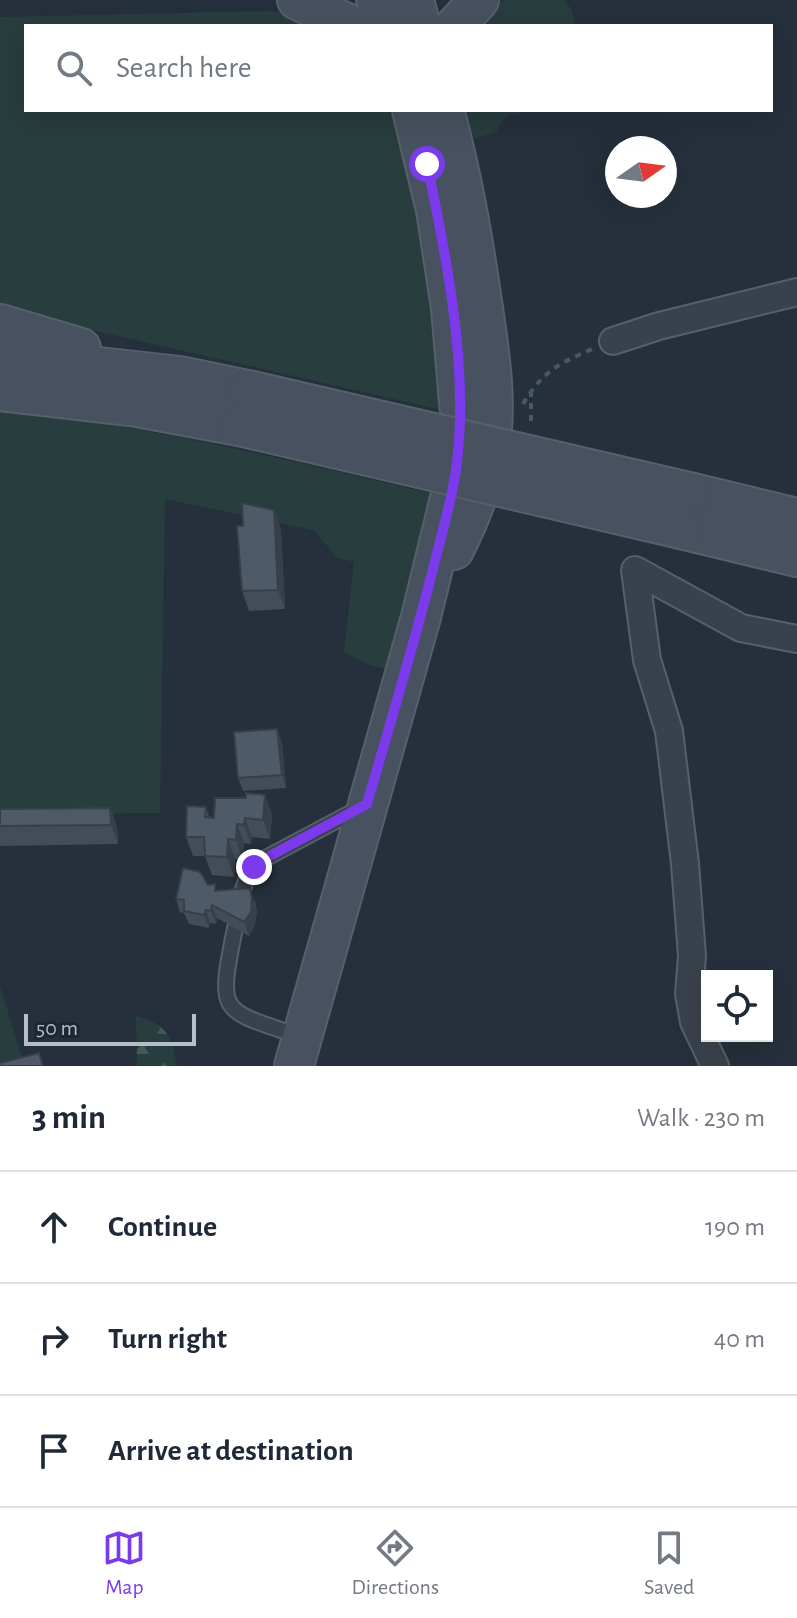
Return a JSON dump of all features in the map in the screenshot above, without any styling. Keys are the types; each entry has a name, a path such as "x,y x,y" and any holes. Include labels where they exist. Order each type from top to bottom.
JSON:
{"main road":[{"path":"297,0 349,24"},
{"path":"376,0 384,24"},
{"path":"414,0 420,24"},
{"path":"457,24 479,0"},
{"path":"299,1052 421,617 458,454 460,414 451,308 436,210 412,112"},
{"path":"421,617 476,504 491,436 492,393 488,344 468,212 445,112"},
{"path":"0,324 180,376 244,408 685,530 797,557"},
{"path":"0,356 180,376"},
{"path":"0,391 137,407 244,408 693,493 797,518"}],"street":[{"path":"613,341 659,326 797,292"},
{"path":"715,1066 694,1022 689,994 692,956 689,910 669,731 647,660 635,570 741,628 797,639"}],"lane":[{"path":"240,903 244,879 254,867 367,804"},
{"path":"235,928 225,976 228,1004 241,1016 299,1052"}],"path":[{"path":"491,436 509,425 542,375 570,358 613,341"}],"green space":[{"path":"504,0 564,0 572,10 575,24 476,24"},
{"path":"271,11 297,14 325,24 24,24 24,112 397,112 417,187 446,411 0,309 0,17"},
{"path":"458,112 526,112 505,117 496,132 466,141"},
{"path":"0,408 165,434 438,495 389,668 360,661 344,651 354,562 337,558 314,530 165,499 160,813 0,814"},
{"path":"0,986 24,1064 0,1066"},
{"path":"136,1016 162,1028 170,1039 177,1066 137,1066"}],"building":[{"path":"242,503 274,510 278,590 242,591 237,526 243,526"},
{"path":"277,729 282,775 238,778 234,732"},
{"path":"246,793 265,795 263,820 245,818 244,825 237,824 236,840 228,839 227,857 205,856 204,837 186,837 187,806 206,807 205,817 214,818 215,798 246,798"},
{"path":"110,808 111,825 0,826 0,809"},
{"path":"183,868 200,872 208,885 215,884 215,891 250,888 251,912 244,922 212,905 211,911 206,910 204,915 184,911 184,900 176,899"},
{"path":"39,1053 43,1066 0,1066 0,1063"}],"route":[{"path":"254,867 367,804 421,617 450,498 458,454 460,414 451,308 427,164"}]}
